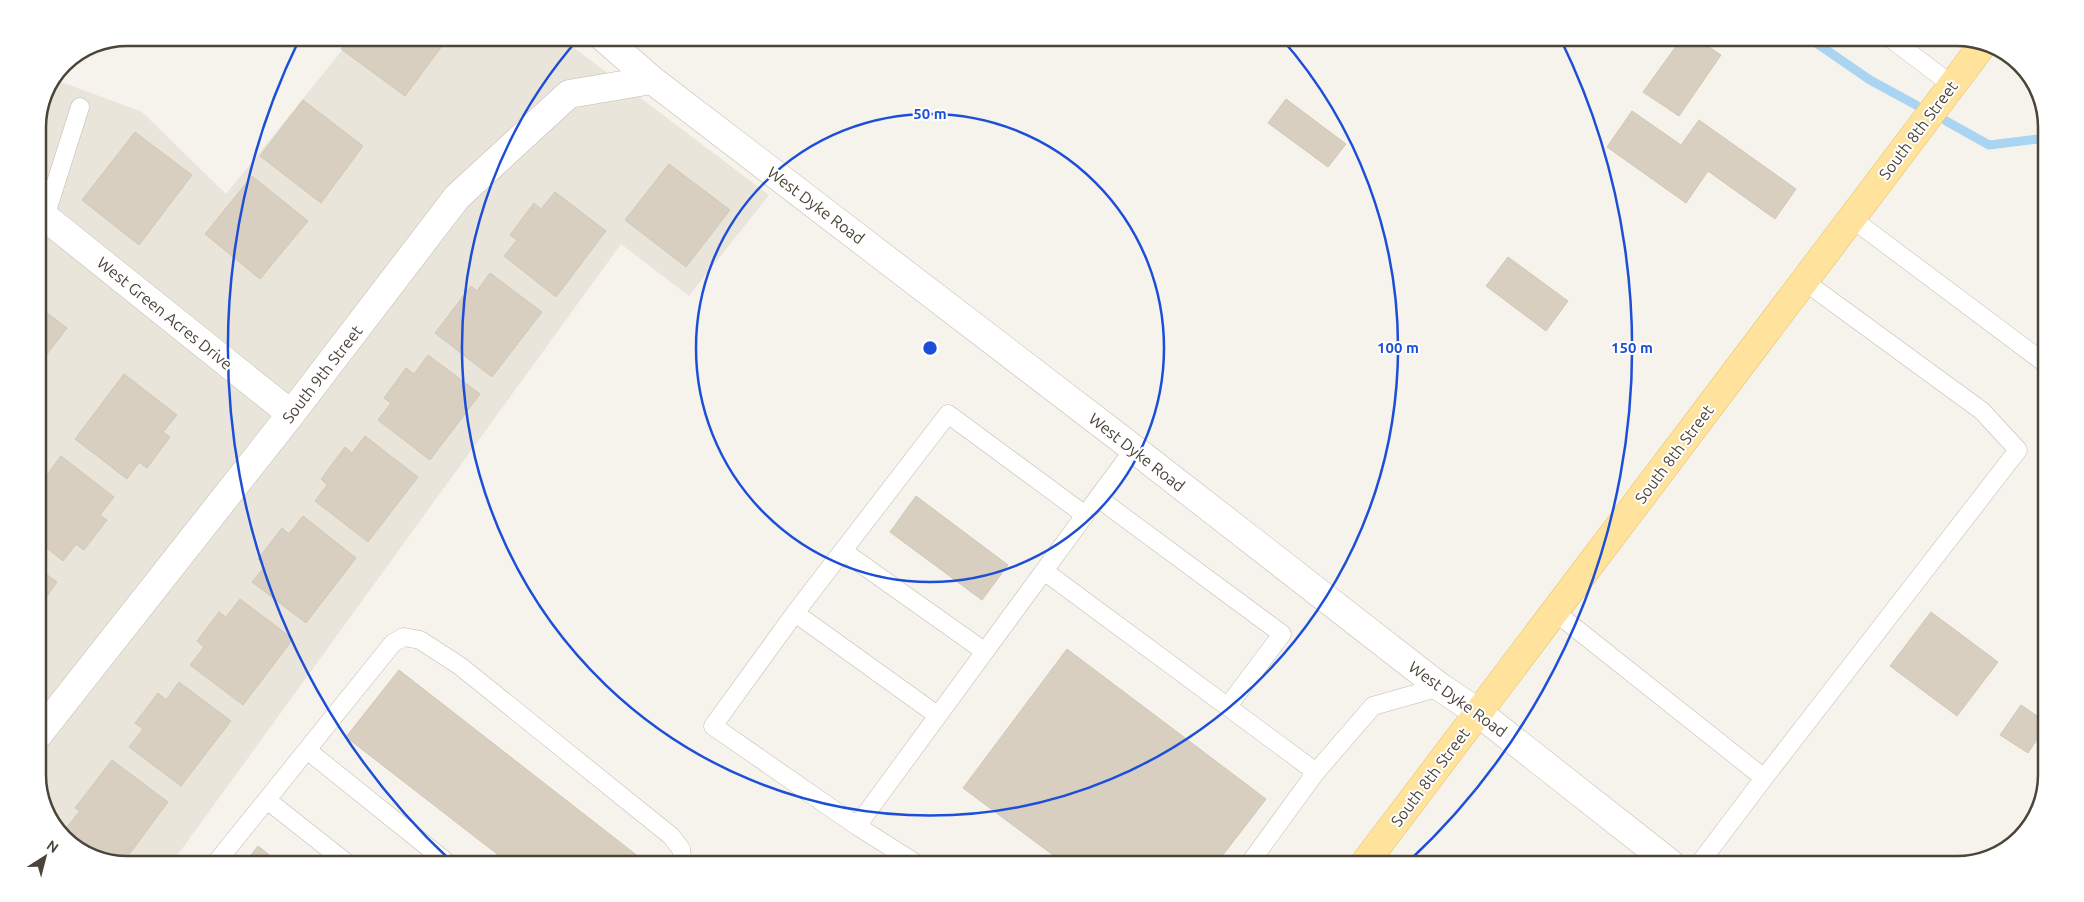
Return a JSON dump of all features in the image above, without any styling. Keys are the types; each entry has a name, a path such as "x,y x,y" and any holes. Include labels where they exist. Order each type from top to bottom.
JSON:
{"main road":[{"name":"South 8th Street","path":"1370,856 1979,50"}],"street":[{"name":"West Dyke Road","path":"613,46 652,80 1134,449 1440,687 1479,713 1661,856"},
{"name":"South 9th Street","path":"46,725 291,414 457,197 569,94 652,80"},
{"name":"West Green Acres Drive","path":"46,223 291,414"}],"lane":[{"path":"1901,46 1952,85"},
{"path":"46,205 80,107"},
{"path":"1851,218 2038,358"},
{"path":"1704,856 2018,450 1982,411 1804,281"},
{"path":"904,856 856,826 713,726 795,614 948,414 1085,515"},
{"path":"856,826 1134,449"},
{"path":"1098,498 1282,634 1228,706"},
{"path":"843,551 984,651"},
{"path":"1044,571 1316,772"},
{"path":"1555,612 1764,778"},
{"path":"795,614 937,715"},
{"path":"222,856 393,643 404,637 420,640 460,666 671,836 681,849 682,856"},
{"path":"1255,856 1316,772 1373,706 1440,687"},
{"path":"307,750 439,856"},
{"path":"267,800 338,856"}],"shaded area":[{"path":"346,46 572,46 769,195 689,296 621,244 177,856 127,856 96,850 87,845 70,832 60,820 51,801 46,780 46,122 52,96 60,82 142,112 226,194"}],"building":[{"path":"343,46 442,46 405,96 341,49"},
{"path":"1676,46 1708,46 1721,55 1679,116 1643,92"},
{"path":"1286,99 1346,144 1328,167 1268,123"},
{"path":"303,100 363,146 321,203 260,156"},
{"path":"1632,111 1681,145 1699,120 1796,189 1775,219 1708,171 1686,203 1607,147"},
{"path":"135,132 192,175 139,245 82,200"},
{"path":"669,164 730,210 686,267 625,220"},
{"path":"252,176 308,221 260,279 205,234"},
{"path":"555,192 606,231 556,297 504,256 517,240 510,235 534,203 541,209"},
{"path":"1508,257 1568,301 1546,331 1486,286"},
{"path":"490,273 542,312 492,377 435,333 471,286 477,291"},
{"path":"46,312 67,328 46,356"},
{"path":"428,355 480,394 430,460 378,420 391,403 384,398 406,368 414,374"},
{"path":"124,374 177,415 163,432 170,437 147,468 139,462 127,479 75,439"},
{"path":"365,436 418,477 368,542 315,501 327,485 321,479 345,447 352,453"},
{"path":"61,456 114,497 100,515 107,520 84,550 76,544 63,561 46,547 46,476"},
{"path":"916,496 1008,565 982,600 890,532"},
{"path":"303,516 356,558 306,623 252,582 266,565 258,559 282,528 289,534"},
{"path":"46,574 57,582 46,598"},
{"path":"240,599 293,639 243,705 190,665 204,647 197,641 219,612 226,617"},
{"path":"1931,612 1998,662 1957,716 1890,666"},
{"path":"1067,649 1266,799 1222,856 1054,856 963,788"},
{"path":"399,670 638,856 500,856 346,737"},
{"path":"179,682 231,721 181,786 129,747 143,729 135,723 158,693 166,700"},
{"path":"2021,705 2038,717 2038,738 2028,753 2000,735"},
{"path":"112,760 168,802 128,856 96,850 68,829 66,828 80,811 75,808"},
{"path":"258,846 271,856 250,856"}],"waterway":[{"path":"1821,46 1870,80 1916,105"},
{"path":"1946,121 1989,145 2038,139"}]}
